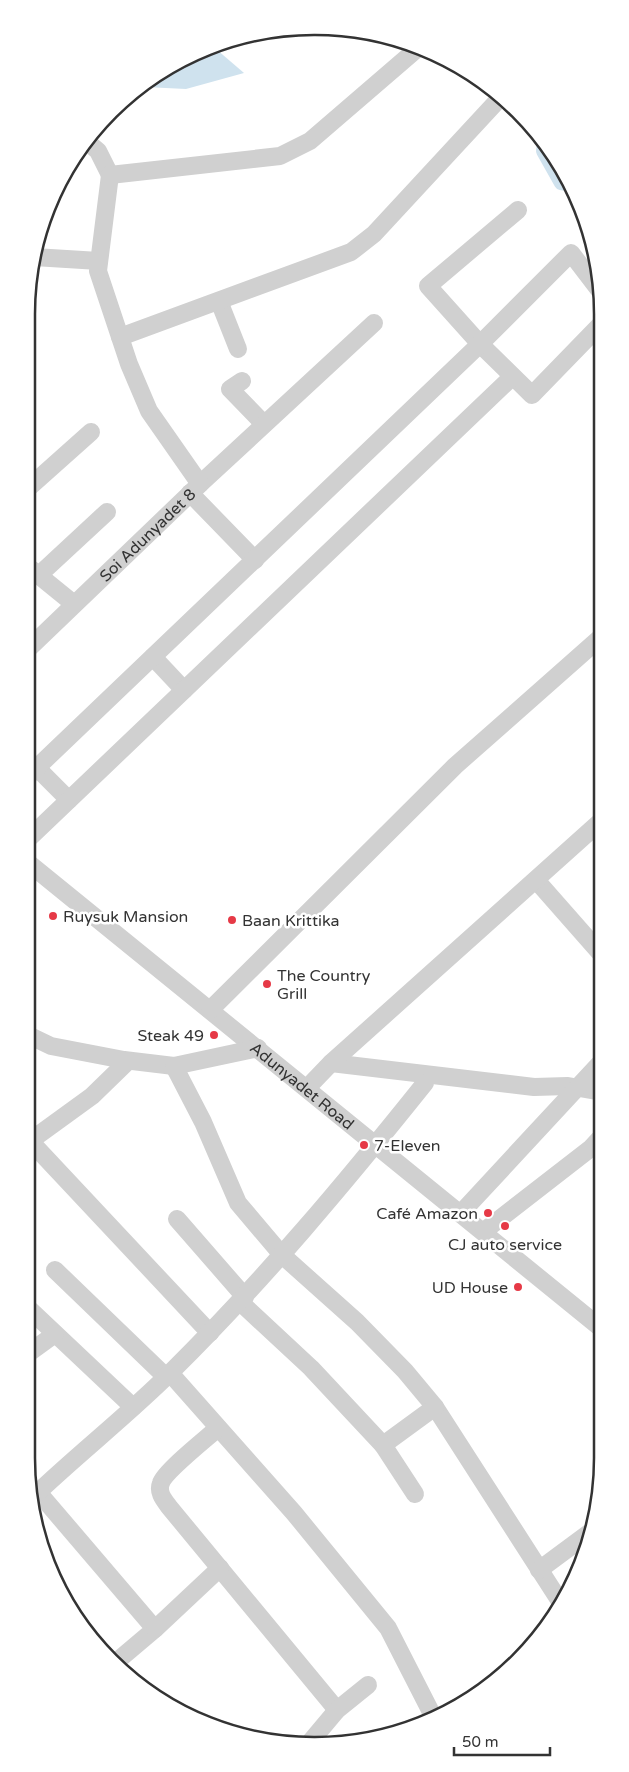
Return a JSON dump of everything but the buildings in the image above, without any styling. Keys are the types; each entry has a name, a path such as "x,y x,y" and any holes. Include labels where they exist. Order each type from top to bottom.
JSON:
{"street":[{"path":"92,146 98,151 110,175 280,156 310,141 412,53"},
{"path":"120,337 351,252 374,234 496,102"},
{"name":"Soi Adunyadet 8","path":"35,642 195,488 149,411 129,364 98,271 110,175"},
{"path":"518,210 428,286 480,344 532,395 594,331"},
{"path":"35,770 480,344 571,253 592,281"},
{"path":"41,257 99,261"},
{"path":"218,301 238,349"},
{"path":"254,560 195,488 374,323"},
{"path":"35,832 512,376"},
{"path":"242,381 230,389 264,424"},
{"path":"35,482 91,432"},
{"path":"35,568 107,512"},
{"path":"35,572 74,604"},
{"path":"210,1010 455,766 594,643"},
{"path":"153,657 184,690"},
{"path":"35,775 69,800"},
{"path":"307,1088 331,1064 594,827"},
{"name":"Adunyadet Road","path":"35,868 484,1231 594,1322"},
{"path":"536,880 594,946"},
{"path":"35,1038 52,1046 128,1061 174,1066 258,1048"},
{"path":"35,1137 92,1096 128,1061"},
{"path":"331,1064 534,1087 568,1086 594,1090"},
{"path":"174,1066 203,1122 238,1203 282,1255 357,1322 405,1371 435,1407 557,1597"},
{"path":"461,1213 594,1069"},
{"path":"37,1493 168,1375 242,1300 376,1144 424,1083"},
{"path":"484,1231 594,1145"},
{"path":"35,1146 210,1333"},
{"path":"177,1219 242,1300 312,1368 383,1445 415,1494"},
{"path":"55,1270 168,1375 294,1513 388,1628 431,1711"},
{"path":"35,1315 133,1407"},
{"path":"35,1348 55,1334"},
{"path":"383,1445 435,1407"},
{"path":"218,1428 171,1470 160,1483 160,1493 170,1508 291,1657 337,1710"},
{"path":"37,1495 155,1628"},
{"path":"539,1570 581,1539"},
{"path":"120,1658 220,1568"},
{"path":"314,1737 337,1710 368,1685"}],"water":[{"path":"219,52 244,73 186,89 152,87 175,72"}],"waterway":[{"path":"552,167 561,183"}],"place":[{"name":"Ruysuk Mansion","path":"53,916"},
{"name":"Baan Krittika","path":"232,920"},
{"name":"The Country Grill","path":"267,984"},
{"name":"Steak 49","path":"214,1035"},
{"name":"7-Eleven","path":"364,1145"},
{"name":"Café Amazon","path":"488,1213"},
{"name":"CJ auto service","path":"505,1226"},
{"name":"UD House","path":"518,1287"}]}
